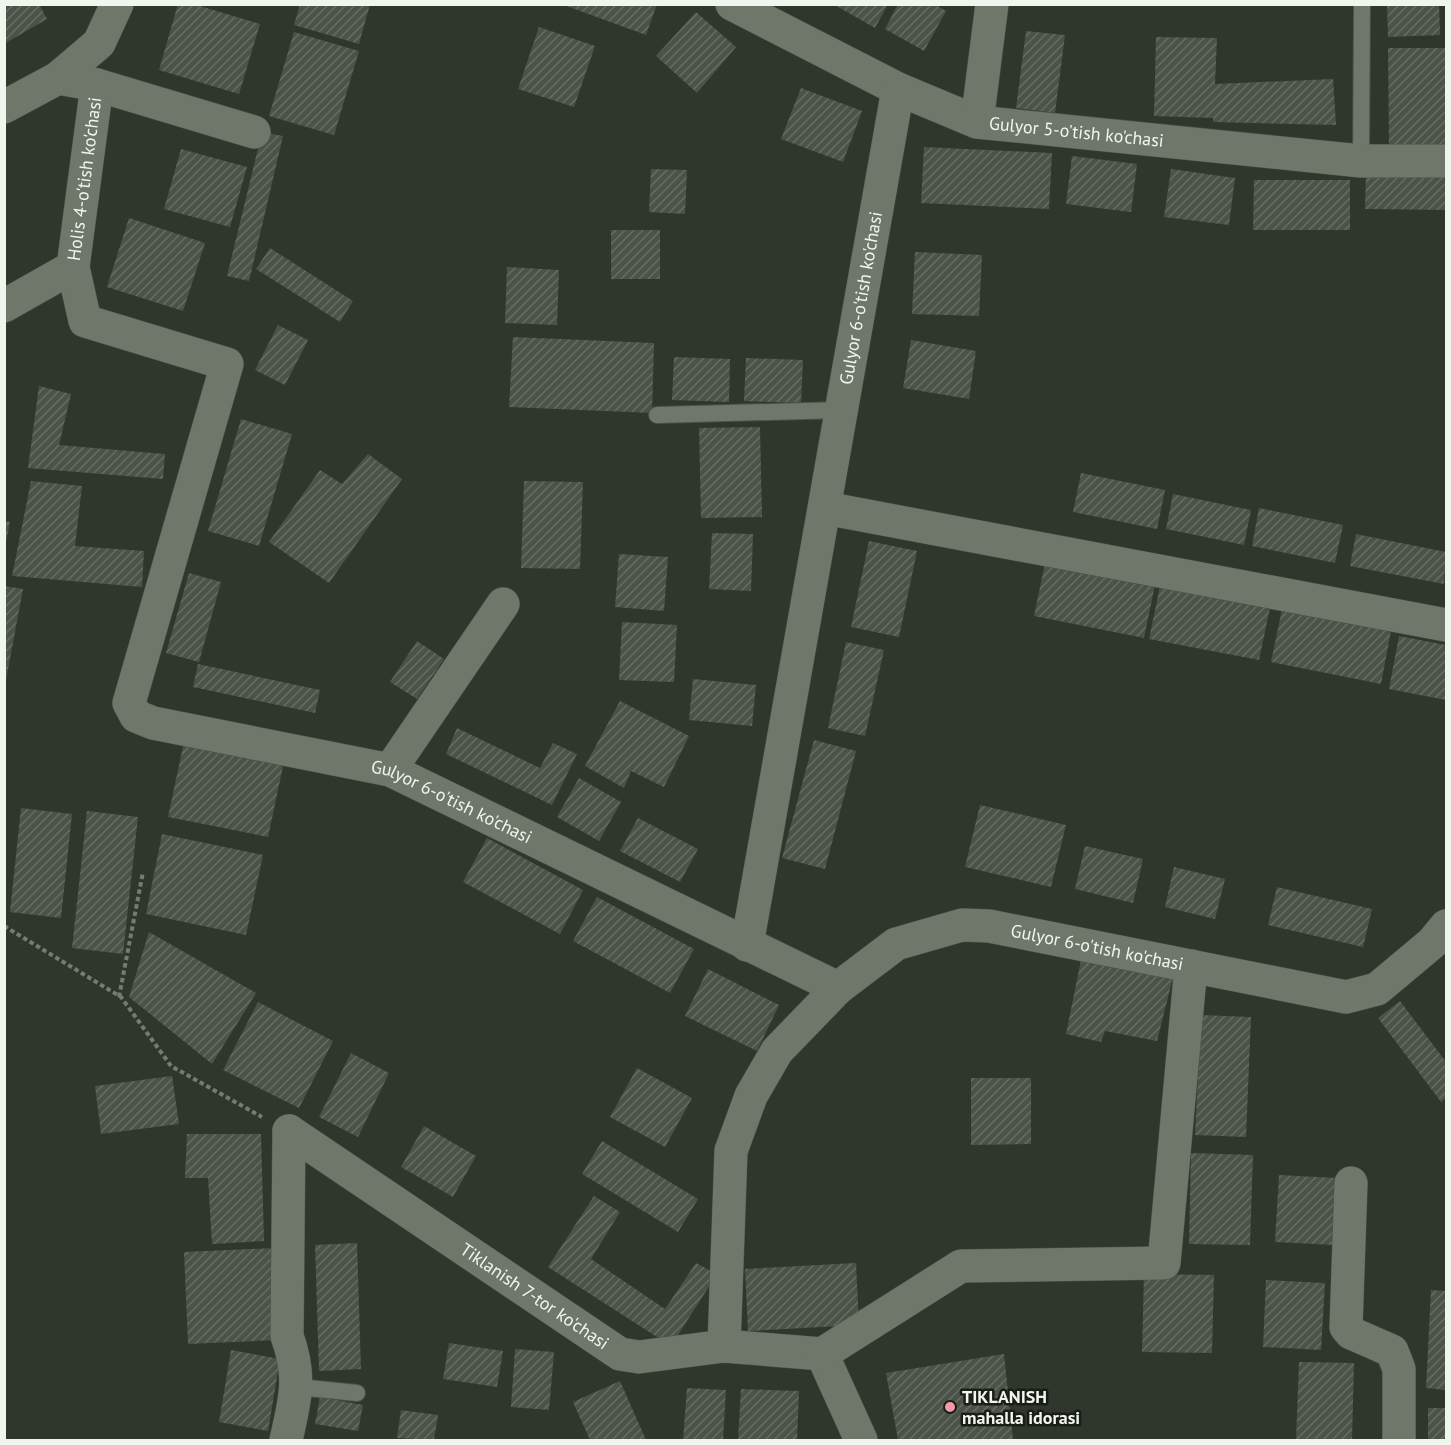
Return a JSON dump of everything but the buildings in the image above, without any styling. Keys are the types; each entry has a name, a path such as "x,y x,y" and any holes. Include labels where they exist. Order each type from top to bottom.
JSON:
{"street":[{"path":"4,107 58,78 99,43 117,4"},
{"name":"Gulyor 5-o'tish ko'chasi","path":"732,4 898,90 977,122 1361,162 1446,161"},
{"path":"977,122 992,4"},
{"path":"58,78 97,86 254,132"},
{"name":"Holis 4-o'tish ko'chasi","path":"4,306 73,267 97,86"},
{"name":"Gulyor 6-o'tish ko'chasi","path":"747,945 898,90"},
{"name":"Gulyor 6-o'tish ko'chasi","path":"73,267 85,321 227,364 129,703 136,716 153,723 390,770 838,988 897,944 962,925 988,926 1346,997 1377,989 1432,943 1446,926"},
{"path":"825,508 1446,625"},
{"path":"390,770 503,604"},
{"path":"861,1440 822,1354 961,1266 1164,1263 1191,966"},
{"path":"724,1346 731,1152 751,1096 777,1051 838,988"},
{"path":"286,1440 298,1387 297,1368 286,1336 289,1131"},
{"name":"Tiklanish 7-tor ko'chasi","path":"289,1131 620,1354 639,1357 724,1346 822,1354"},
{"path":"1351,1183 1346,1327 1351,1333 1392,1351 1399,1369 1399,1440"}],"lane":[{"path":"1361,162 1362,6"},
{"path":"657,415 842,410"},
{"path":"298,1387 357,1393"}],"path":[{"path":"119,997 143,872"},
{"path":"4,926 119,997 171,1066 289,1131"}],"place":[{"name":"TIKLANISH mahalla idorasi","path":"950,1407"}]}
